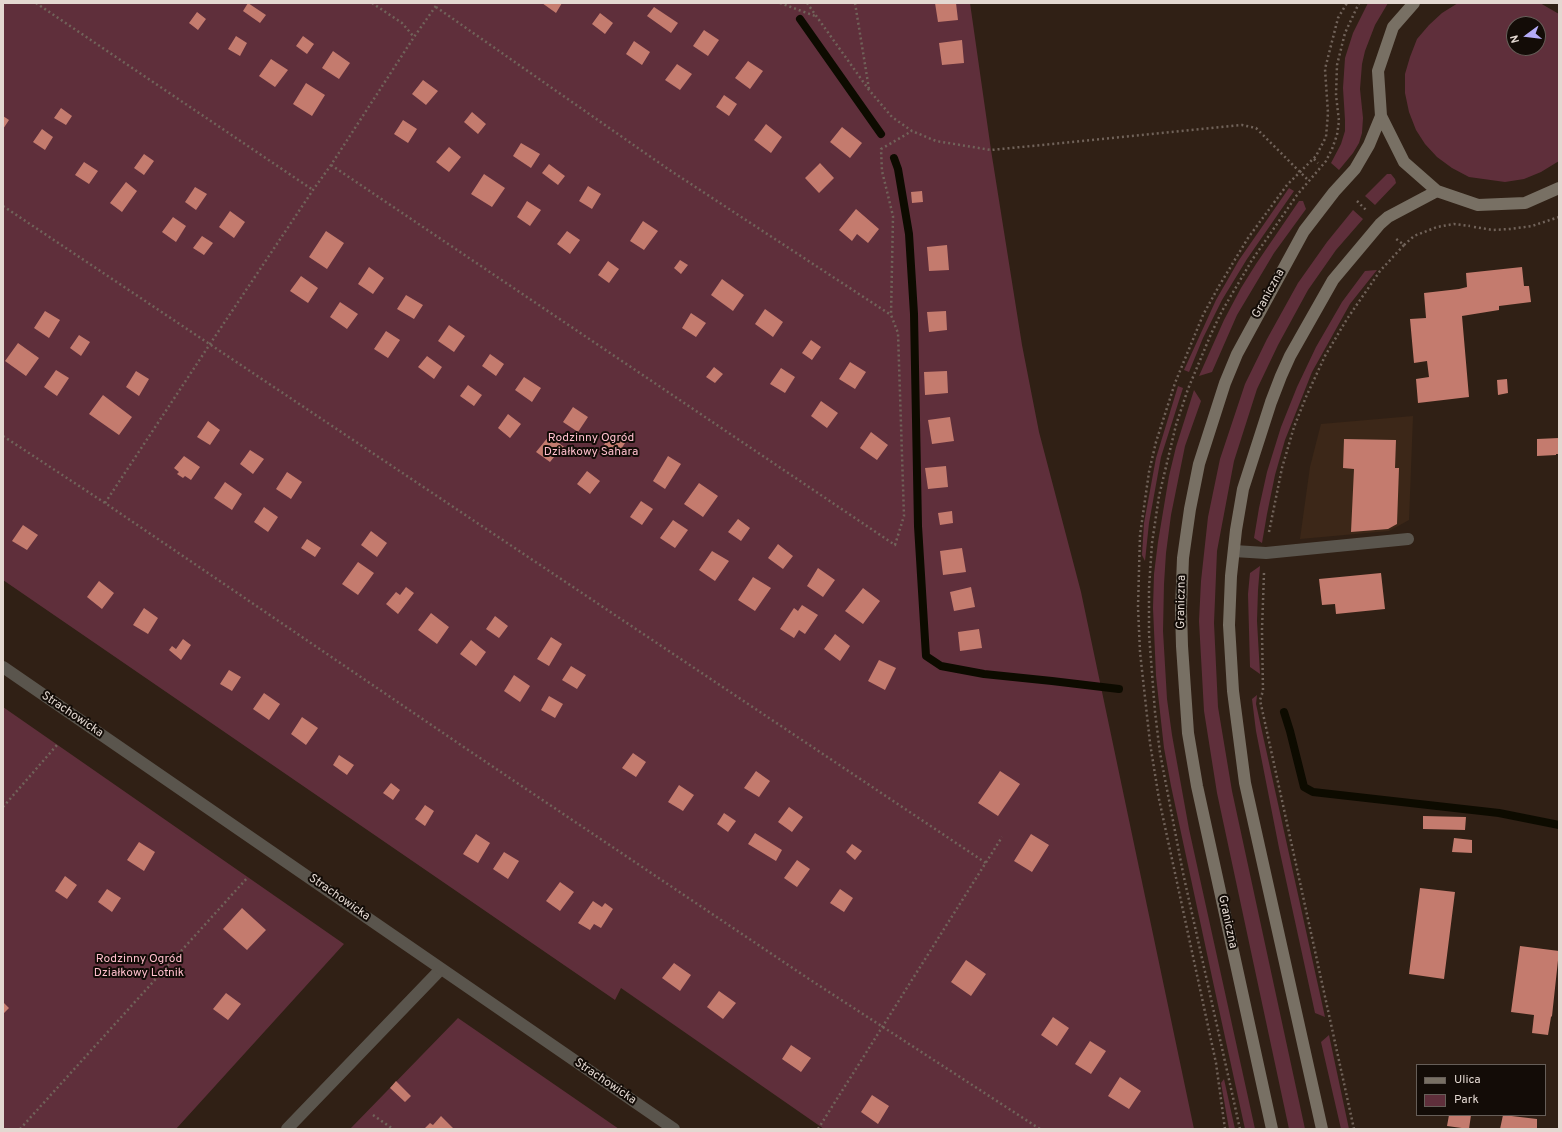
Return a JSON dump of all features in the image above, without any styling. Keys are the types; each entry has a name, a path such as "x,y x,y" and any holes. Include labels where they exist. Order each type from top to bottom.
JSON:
{"main road":[{"path":"1414,3 1393,27 1378,71 1380,116 1404,162 1437,191 1478,205 1525,203 1559,188"},
{"name":"Graniczna","path":"1272,1129 1197,786 1188,733 1182,646 1181,609 1183,558 1190,509 1199,464 1225,383 1237,354 1304,231 1334,192 1355,169 1369,145 1380,116"},
{"path":"1322,1129 1245,783 1232,691 1229,625 1234,551 1243,489 1271,402 1290,356 1333,280 1380,224 1388,217 1437,191"}],"street":[{"path":"1234,551 1266,553 1408,539"},
{"name":"Strachowicka","path":"3,667 674,1129"},
{"path":"287,1129 441,969"}],"path":[{"path":"36,3 313,190"},
{"path":"372,3 402,23 414,37"},
{"path":"105,503 438,3"},
{"path":"780,3 816,16"},
{"path":"807,3 869,90 892,117 912,131 936,141 991,150 1242,125 1256,128 1309,181 1326,161 1337,135 1339,121 1336,95 1337,64 1345,33 1359,3"},
{"path":"855,3 869,90"},
{"path":"1225,1129 1216,1063 1161,807 1150,743 1140,652 1138,608 1140,535 1149,472 1156,442 1175,383 1204,315 1233,262 1286,185 1314,159 1326,137 1328,113 1325,69 1338,18 1347,3"},
{"path":"436,7 668,169 891,315"},
{"path":"331,165 894,545 904,516 898,333 891,315 893,216 882,171 881,149 912,131"},
{"path":"1314,159 1318,163"},
{"path":"1357,201 1371,214"},
{"path":"3,206 986,863"},
{"path":"1354,1129 1260,700 1264,691 1262,592 1271,519 1282,468 1294,427 1325,356 1347,319 1380,271 1404,245 1414,236 1437,227 1465,224 1492,230 1510,230 1532,226 1559,217"},
{"path":"1392,235 1404,245"},
{"path":"3,436 105,503 477,756 882,1028 1040,1129"},
{"path":"1150,562 1149,634 1155,712 1160,753 1183,873 1240,1129"},
{"path":"3,806 57,745"},
{"path":"818,1129 1002,837"},
{"path":"20,1129 248,877"},
{"path":"373,1114 393,1129"}],"shaded area":[{"path":"1413,416 1409,520 1389,531 1300,539 1310,467 1321,424"}],"green space":[{"name":"Rodzinny Ogród Działkowy Sahara","path":"3,3 970,3 991,150 1022,345 1039,432 1081,592 1194,1129 824,1129 621,988 615,1000 3,580"},
{"path":"1368,3 1388,3 1375,25 1365,51 1362,64 1360,89 1363,118 1362,133 1359,143 1353,153 1339,170 1331,163 1341,144 1345,131 1343,88 1345,58 1353,33"},
{"path":"1458,3 1540,3 1559,14 1559,161 1541,172 1524,179 1505,182 1469,177 1452,168 1437,157 1425,144 1416,130 1409,112 1405,93 1405,74 1410,57 1417,39 1442,13"},
{"path":"1387,174 1391,174 1396,183 1375,205 1365,196"},
{"path":"1289,188 1294,191 1247,259 1222,300 1203,338 1189,372 1184,370 1216,300 1239,260"},
{"path":"1299,201 1303,201 1306,209 1274,253 1237,315 1212,372 1199,376 1224,320 1241,288"},
{"path":"1353,210 1363,219 1336,250 1308,290 1278,345 1257,389 1234,461 1217,551 1214,623 1218,707 1232,791 1305,1129 1289,1129 1217,793 1204,711 1199,621 1201,581 1208,517 1220,459 1245,384 1267,339 1298,283 1327,242"},
{"path":"1377,270 1350,304 1312,372 1285,440 1275,475 1262,543 1254,538 1267,472 1281,427 1297,387 1316,347 1342,302 1365,271"},
{"path":"1178,386 1183,388 1161,457 1149,523 1145,561 1142,555 1144,523 1156,458"},
{"path":"1194,390 1201,401 1185,446 1171,515 1166,553 1163,631 1167,699 1189,829 1255,1129 1245,1129 1171,786 1164,748 1156,676 1153,608 1154,574 1158,542 1169,476 1176,447"},
{"path":"1260,566 1257,621 1260,674 1250,667 1248,594 1250,573"},
{"path":"1257,695 1256,704 1325,1017 1315,1013 1279,848 1256,731 1252,699"},
{"name":"Rodzinny Ogród Działkowy Lotnik","path":"3,707 344,944 176,1129 3,1129"},
{"path":"458,1018 619,1129 350,1129"},
{"path":"1329,1035 1349,1129 1341,1129 1321,1042"},
{"path":"1224,1079 1235,1129 1229,1129 1221,1083"}],"building":[{"path":"248,3 266,15 260,23 243,11"},
{"path":"542,3 562,3 556,13"},
{"path":"935,3 956,3 958,20 938,22"},
{"path":"654,7 678,23 671,33 647,16"},
{"path":"197,12 206,19 198,30 189,23"},
{"path":"600,13 613,23 605,34 592,24"},
{"path":"704,30 719,40 708,56 693,46"},
{"path":"236,36 247,43 240,56 228,49"},
{"path":"303,36 314,44 307,54 296,46"},
{"path":"962,40 964,63 942,65 939,43"},
{"path":"634,41 650,52 642,65 626,54"},
{"path":"333,51 350,63 339,79 322,68"},
{"path":"271,59 288,70 275,87 259,76"},
{"path":"748,61 763,71 750,89 735,78"},
{"path":"677,64 692,74 680,90 665,80"},
{"path":"423,80 438,91 426,105 412,94"},
{"path":"306,83 325,95 312,116 293,104"},
{"path":"724,95 737,104 729,116 716,107"},
{"path":"61,108 72,116 66,125 54,118"},
{"path":"472,112 486,124 478,134 464,122"},
{"path":"3,116 9,120 3,129"},
{"path":"403,120 417,129 408,143 394,134"},
{"path":"766,124 782,137 771,153 754,140"},
{"path":"842,127 862,143 850,158 830,142"},
{"path":"42,129 53,137 45,150 33,142"},
{"path":"521,143 540,154 531,168 513,156"},
{"path":"449,147 461,157 449,172 436,162"},
{"path":"144,154 154,161 144,175 134,168"},
{"path":"84,162 98,171 89,184 75,175"},
{"path":"820,163 834,178 819,193 805,178"},
{"path":"549,164 565,176 558,185 542,173"},
{"path":"484,174 505,188 492,207 471,194"},
{"path":"126,182 137,191 122,212 110,203"},
{"path":"588,186 601,194 592,209 579,201"},
{"path":"195,187 207,194 196,210 185,202"},
{"path":"922,191 923,202 912,203 911,192"},
{"path":"527,201 541,210 530,226 517,217"},
{"path":"856,209 879,229 868,243 857,234 852,241 839,230"},
{"path":"230,211 245,222 234,238 219,227"},
{"path":"173,217 186,226 176,242 162,232"},
{"path":"643,221 658,231 644,250 630,241"},
{"path":"326,231 344,243 327,269 309,257"},
{"path":"567,231 580,240 570,254 557,244"},
{"path":"202,236 213,243 204,255 193,248"},
{"path":"947,245 949,270 929,271 927,247"},
{"path":"680,260 688,265 681,274 674,268"},
{"path":"608,261 619,269 609,283 598,275"},
{"path":"369,267 384,278 373,294 358,284"},
{"path":"1522,267 1524,286 1529,286 1531,302 1499,306 1499,310 1462,316 1469,397 1418,403 1416,379 1429,377 1427,361 1414,363 1410,319 1426,318 1424,293 1467,287 1466,273"},
{"path":"301,276 318,288 308,303 290,291"},
{"path":"722,279 744,295 733,311 711,295"},
{"path":"406,295 423,305 414,319 397,309"},
{"path":"340,302 358,314 347,329 330,317"},
{"path":"765,309 783,322 773,337 755,324"},
{"path":"45,311 60,320 49,338 34,328"},
{"path":"946,311 947,330 929,332 927,312"},
{"path":"691,313 706,323 696,337 682,328"},
{"path":"449,325 465,336 454,352 438,341"},
{"path":"386,331 400,340 388,358 374,349"},
{"path":"79,335 90,342 81,356 70,348"},
{"path":"811,340 821,347 812,360 802,353"},
{"path":"18,343 39,358 26,376 5,361"},
{"path":"490,354 504,364 496,376 482,366"},
{"path":"427,356 442,367 434,379 418,367"},
{"path":"850,362 866,372 855,389 839,379"},
{"path":"714,367 723,374 715,383 706,377"},
{"path":"781,368 795,377 785,393 770,384"},
{"path":"56,370 69,378 57,396 44,387"},
{"path":"136,371 149,379 139,396 126,387"},
{"path":"947,371 948,393 925,395 924,372"},
{"path":"524,377 541,388 532,402 515,390"},
{"path":"1507,379 1508,393 1498,395 1497,380"},
{"path":"468,385 482,395 474,406 460,396"},
{"path":"103,395 132,417 119,435 89,414"},
{"path":"821,401 838,413 827,428 811,416"},
{"path":"573,407 588,417 578,432 563,422"},
{"path":"508,414 521,424 510,438 498,428"},
{"path":"950,417 954,441 932,444 928,420"},
{"path":"208,421 220,430 210,445 197,437"},
{"path":"871,432 888,445 877,460 860,448"},
{"path":"611,434 625,443 616,457 602,448"},
{"path":"549,436 567,449 562,455 558,452 550,462 536,452"},
{"path":"1559,438 1559,454 1537,456 1537,439"},
{"path":"1344,439 1396,440 1395,468 1399,468 1397,524 1388,529 1351,532 1354,469 1343,468"},
{"path":"250,450 264,459 253,474 240,464"},
{"path":"184,456 200,467 191,480 185,476 183,478 177,474 179,472 174,468"},
{"path":"668,456 681,464 665,489 653,481"},
{"path":"946,466 948,487 928,489 925,468"},
{"path":"587,471 600,481 590,494 577,484"},
{"path":"287,472 302,482 291,499 276,489"},
{"path":"225,482 242,494 232,510 214,498"},
{"path":"699,483 718,496 703,517 684,504"},
{"path":"641,501 653,509 642,525 630,517"},
{"path":"264,507 278,517 268,532 254,522"},
{"path":"952,511 953,523 940,525 938,513"},
{"path":"738,519 750,528 741,541 728,532"},
{"path":"673,520 688,530 675,548 660,538"},
{"path":"23,525 38,535 27,550 12,541"},
{"path":"371,531 387,543 377,557 361,545"},
{"path":"307,539 321,548 315,557 301,548"},
{"path":"778,544 793,556 783,569 768,558"},
{"path":"962,548 966,572 943,575 940,551"},
{"path":"712,551 729,561 715,581 699,570"},
{"path":"358,562 374,573 358,595 342,584"},
{"path":"818,568 835,580 823,597 807,586"},
{"path":"1381,573 1385,609 1336,614 1335,604 1322,605 1319,579"},
{"path":"753,577 771,588 755,611 738,600"},
{"path":"99,581 114,593 102,609 87,597"},
{"path":"406,587 414,593 398,614 386,604 396,592 400,595"},
{"path":"971,587 975,607 954,611 950,592"},
{"path":"863,588 880,601 863,624 845,611"},
{"path":"802,605 818,615 805,634 799,630 794,638 780,629 794,608 798,611"},
{"path":"144,608 158,618 148,634 133,625"},
{"path":"431,613 449,627 437,644 418,630"},
{"path":"495,616 508,626 499,638 486,629"},
{"path":"979,629 982,648 960,651 958,632"},
{"path":"835,634 850,646 840,661 824,649"},
{"path":"551,637 562,644 549,666 537,659"},
{"path":"183,639 191,645 181,660 169,650 172,646 176,649"},
{"path":"471,640 486,652 476,666 460,654"},
{"path":"879,660 896,668 885,690 868,681"},
{"path":"571,666 586,675 577,689 562,680"},
{"path":"229,670 241,677 232,691 220,684"},
{"path":"514,675 530,686 520,702 504,691"},
{"path":"264,693 280,704 269,720 253,709"},
{"path":"549,696 563,704 555,718 541,710"},
{"path":"302,717 318,728 306,745 291,734"},
{"path":"633,753 646,762 636,777 622,768"},
{"path":"339,755 354,765 347,775 333,765"},
{"path":"756,771 770,781 759,797 744,788"},
{"path":"1000,771 1020,784 998,816 978,803"},
{"path":"391,783 400,790 393,800 383,793"},
{"path":"679,785 694,795 683,811 668,802"},
{"path":"425,805 434,811 425,826 415,819"},
{"path":"789,807 803,817 792,832 778,822"},
{"path":"724,813 736,821 728,832 717,824"},
{"path":"1423,816 1466,817 1465,830 1423,829"},
{"path":"755,833 782,850 776,861 748,844"},
{"path":"476,834 490,843 478,863 463,854"},
{"path":"1031,834 1049,845 1032,872 1014,861"},
{"path":"1454,838 1472,840 1472,853 1452,852"},
{"path":"139,842 155,852 144,871 127,860"},
{"path":"852,844 862,851 855,860 846,852"},
{"path":"504,852 519,861 508,879 493,869"},
{"path":"797,860 810,869 797,887 784,878"},
{"path":"65,876 77,885 67,899 55,891"},
{"path":"560,882 574,892 560,911 546,901"},
{"path":"1420,888 1455,892 1444,979 1409,974"},
{"path":"107,889 121,898 112,912 98,902"},
{"path":"840,889 853,898 844,912 830,903"},
{"path":"593,901 602,907 605,903 613,909 601,928 594,924 590,930 578,923"},
{"path":"242,908 266,930 247,950 223,929"},
{"path":"1520,946 1559,951 1552,1016 1548,1035 1532,1033 1534,1015 1511,1012"},
{"path":"966,960 986,974 971,996 951,982"},
{"path":"674,963 691,975 680,991 662,978"},
{"path":"719,991 736,1003 723,1019 707,1007"},
{"path":"226,993 241,1004 228,1020 213,1009"},
{"path":"3,1002 9,1008 3,1014"},
{"path":"1053,1017 1069,1028 1057,1046 1041,1035"},
{"path":"1090,1041 1106,1051 1091,1074 1075,1064"},
{"path":"791,1045 811,1058 801,1072 782,1059"},
{"path":"1120,1077 1141,1091 1129,1109 1108,1096"},
{"path":"396,1081 411,1096 405,1102 390,1088"},
{"path":"872,1095 889,1106 878,1124 861,1112"},
{"path":"441,1116 454,1129 425,1128 430,1123 433,1125"},
{"path":"1449,1116 1471,1116 1469,1129 1447,1126"},
{"path":"1503,1116 1537,1119 1537,1129 1500,1129"}],"waterway":[{"path":"800,19 881,134"},
{"path":"894,158 898,169 909,234 914,314 918,526 926,656 941,666 984,674 1119,689"},
{"path":"1284,712 1304,787 1313,792 1499,813 1559,825"}]}
